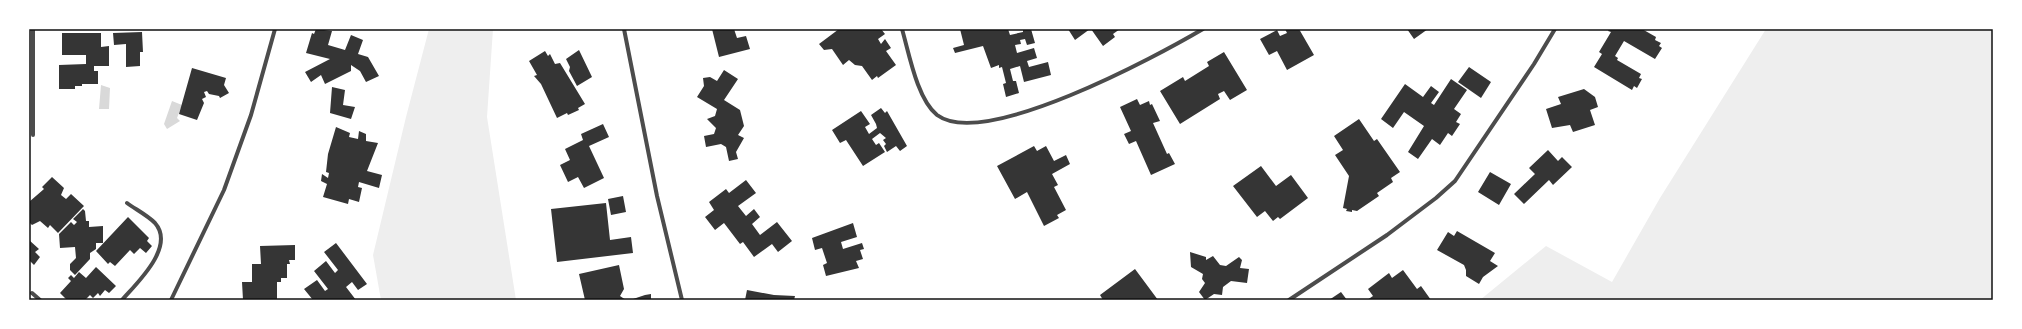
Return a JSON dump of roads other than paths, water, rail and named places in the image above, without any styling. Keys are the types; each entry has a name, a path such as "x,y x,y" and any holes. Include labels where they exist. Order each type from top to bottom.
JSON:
{"street":[{"path":"33,29 33,135"},
{"path":"171,300 224,190 251,114 275,29"},
{"path":"624,29 657,196 682,300"},
{"path":"902,29 919,86 926,101 937,114 950,122 967,124 1018,114 1082,91 1150,60 1203,29"},
{"path":"1289,300 1387,235 1436,198 1455,180 1530,70 1554,29"},
{"path":"122,300 150,268 155,260 160,242 159,231 154,222 126,202"},
{"path":"32,293 40,300"}]}
